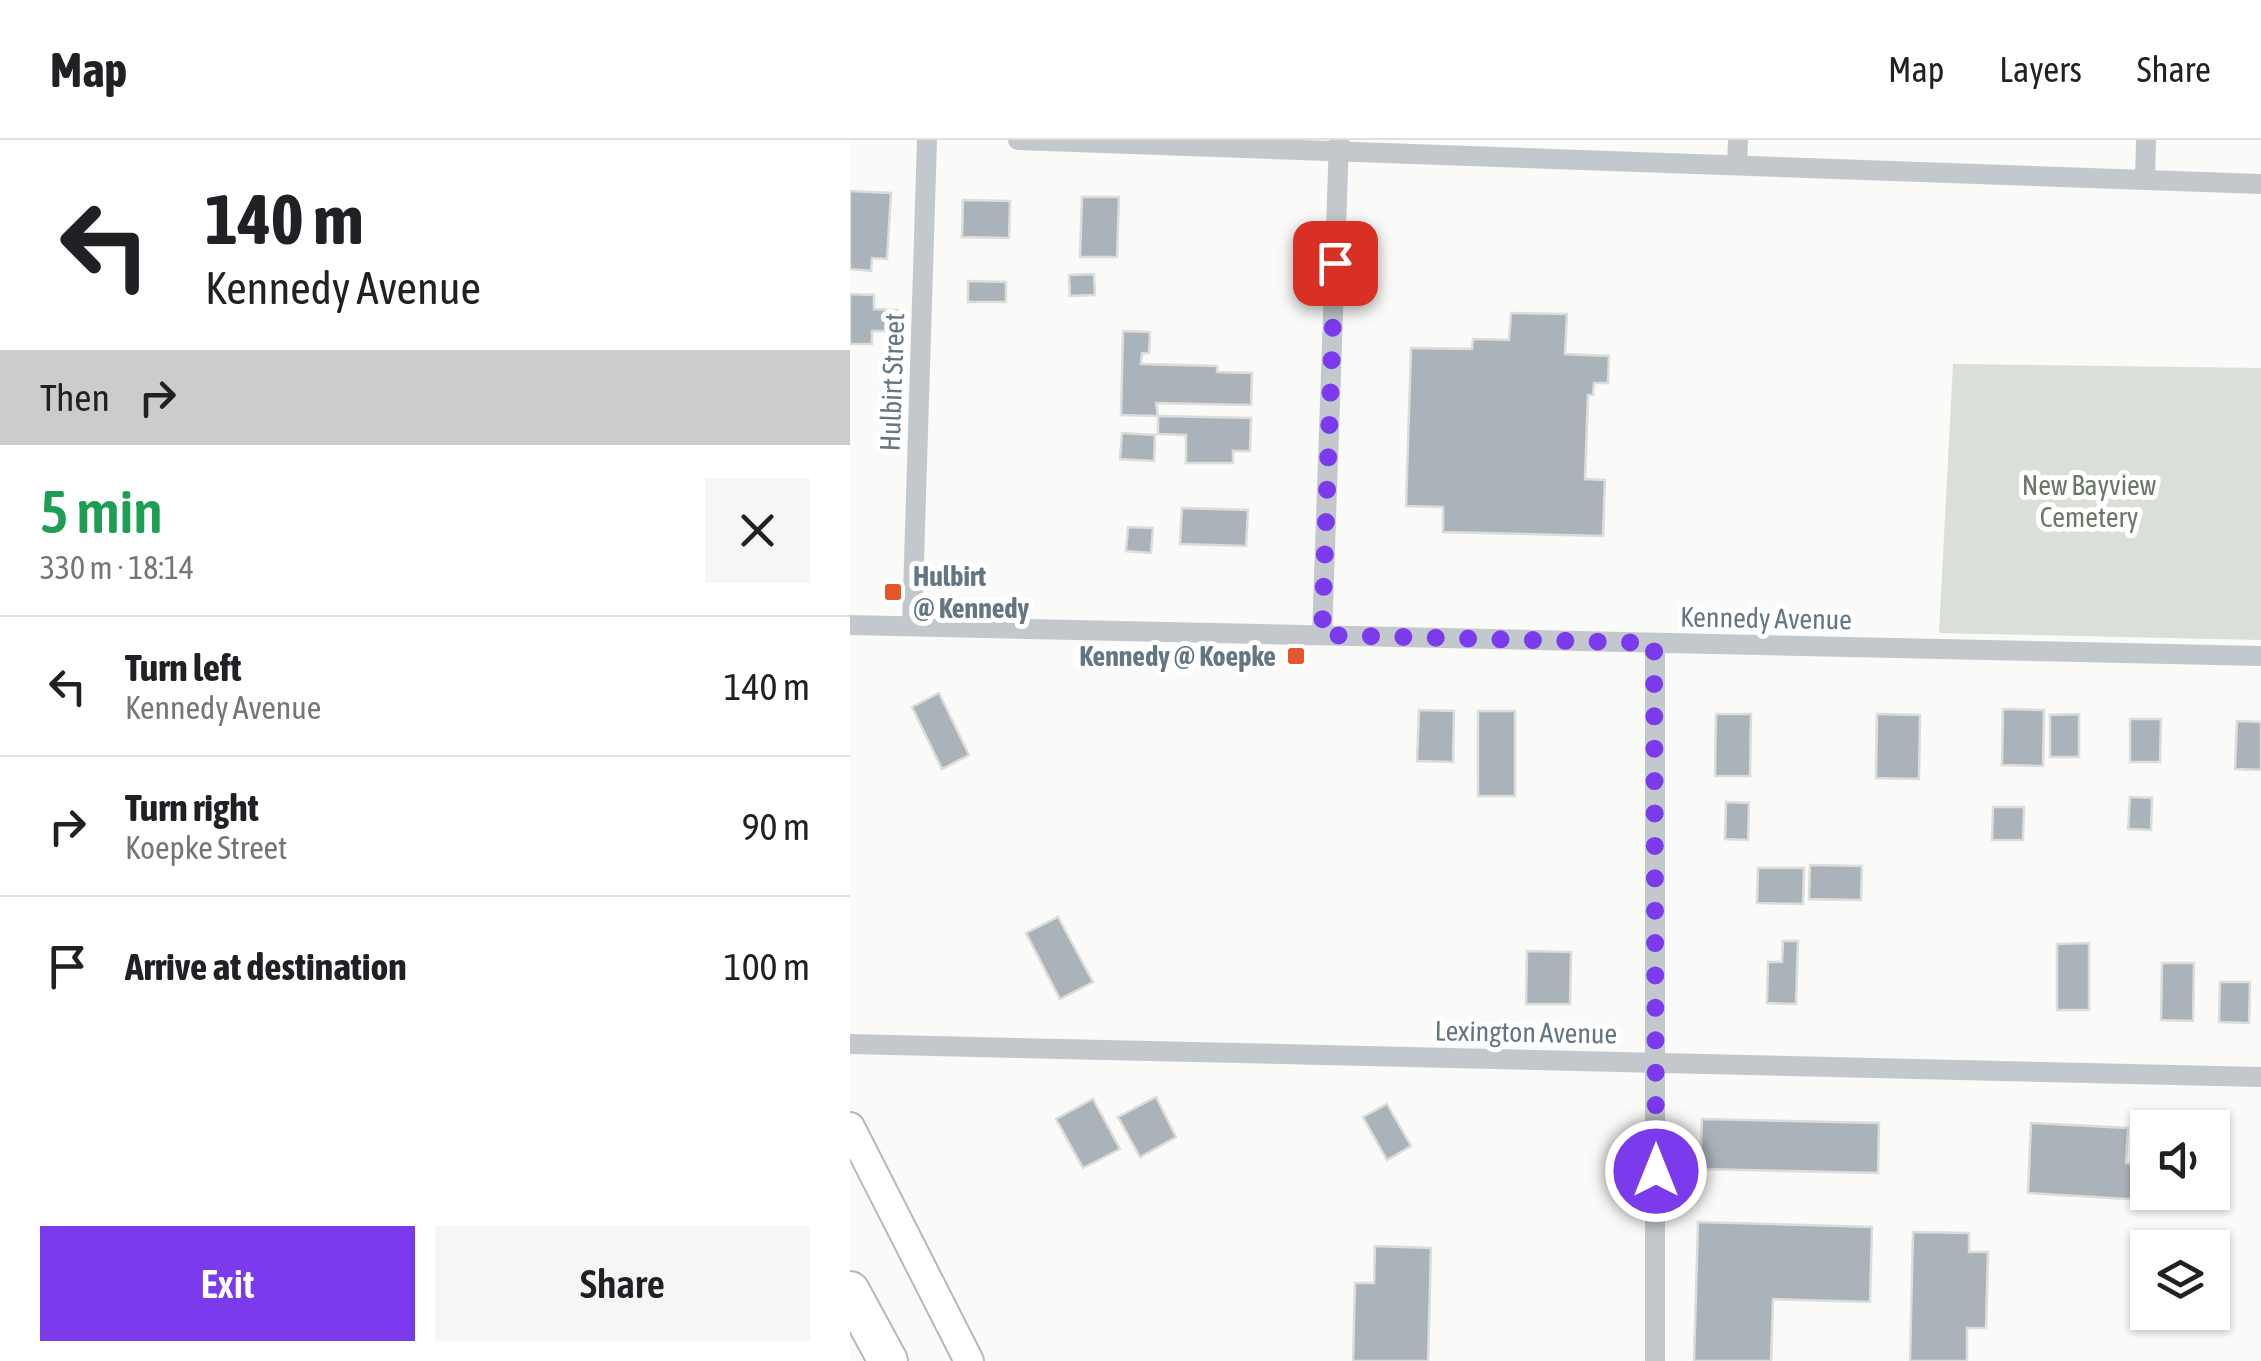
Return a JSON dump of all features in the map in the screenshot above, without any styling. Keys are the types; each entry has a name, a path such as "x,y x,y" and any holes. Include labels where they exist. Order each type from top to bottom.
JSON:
{"highway":[{"path":"850,1290 888,1361"}],"main road":[{"path":"850,1127 969,1361"}],"street":[{"name":"Hulbirt Street","path":"912,626 927,140"},
{"path":"1018,140 1339,146 2261,184"},
{"path":"1737,165 1738,140"},
{"path":"2145,180 2146,140"},
{"path":"1322,635 1339,146"},
{"name":"Kennedy Avenue","path":"850,625 2261,656"},
{"path":"1654,643 1656,1361"},
{"name":"Lexington Avenue","path":"850,1044 2261,1077"}],"green space":[{"name":"New Bayview Cemetery","path":"1953,364 2261,368 2261,640 1939,633"}],"building":[{"path":"850,191 891,193 887,259 872,258 871,271 850,269"},
{"path":"1082,197 1119,197 1117,257 1080,257"},
{"path":"963,200 1010,201 1009,238 962,237"},
{"path":"1094,274 1095,295 1070,296 1069,275"},
{"path":"968,281 1006,282 1006,302 968,302"},
{"path":"850,294 874,295 874,309 897,310 896,331 872,331 872,344 850,344"},
{"path":"1511,313 1567,314 1565,354 1609,356 1608,383 1594,383 1593,395 1588,395 1585,479 1605,480 1603,536 1443,532 1443,507 1406,506 1411,348 1472,349 1473,339 1509,340"},
{"path":"1123,331 1150,332 1149,353 1142,353 1141,364 1217,366 1217,372 1252,373 1251,405 1156,403 1158,416 1121,415"},
{"path":"1158,416 1251,418 1250,451 1233,451 1233,463 1186,463 1186,435 1158,434"},
{"path":"1122,433 1155,435 1154,461 1120,459"},
{"path":"1182,508 1248,510 1246,546 1180,544"},
{"path":"1128,527 1153,528 1151,553 1126,551"},
{"path":"939,693 969,755 942,769 912,707"},
{"path":"2003,709 2044,710 2043,766 2002,765"},
{"path":"1419,710 1454,711 1453,762 1417,761"},
{"path":"1478,711 1515,711 1515,796 1478,796"},
{"path":"1716,714 1751,714 1750,776 1715,776"},
{"path":"1877,714 1920,715 1919,779 1876,778"},
{"path":"2079,714 2079,757 2050,757 2050,715"},
{"path":"2130,719 2161,719 2160,762 2130,762"},
{"path":"2237,721 2261,722 2261,770 2235,769"},
{"path":"2130,797 2152,798 2151,830 2128,829"},
{"path":"1726,802 1749,803 1748,840 1725,839"},
{"path":"1993,807 2024,807 2023,840 1992,840"},
{"path":"1810,865 1862,866 1861,900 1809,899"},
{"path":"1758,868 1804,868 1803,904 1757,903"},
{"path":"1058,917 1093,982 1060,999 1026,933"},
{"path":"1783,941 1798,941 1796,1004 1767,1003 1768,962 1782,962"},
{"path":"2089,943 2089,1010 2057,1010 2057,944"},
{"path":"1527,951 1571,952 1570,1004 1526,1004"},
{"path":"2162,963 2194,963 2193,1021 2161,1020"},
{"path":"2220,982 2250,982 2249,1023 2219,1022"},
{"path":"1156,1097 1176,1137 1140,1157 1118,1117"},
{"path":"1093,1099 1120,1149 1083,1168 1056,1119"},
{"path":"1387,1104 1411,1146 1387,1160 1363,1117"},
{"path":"1702,1119 1879,1123 1878,1173 1700,1169"},
{"path":"2031,1123 2128,1128 2130,1199 2028,1193"},
{"path":"1698,1222 1872,1227 1870,1302 1773,1299 1771,1361 1694,1361"},
{"path":"1913,1232 1969,1233 1969,1252 1988,1252 1986,1328 1967,1328 1967,1361 1910,1361"},
{"path":"1375,1246 1431,1248 1428,1361 1353,1361 1355,1283 1374,1283"}],"place":[{"name":"Hulbirt @ Kennedy","path":"893,592"},
{"name":"Kennedy @ Koepke","path":"1296,656"}],"route":[{"path":"1335,263 1322,635 1654,643 1656,1171"}]}
